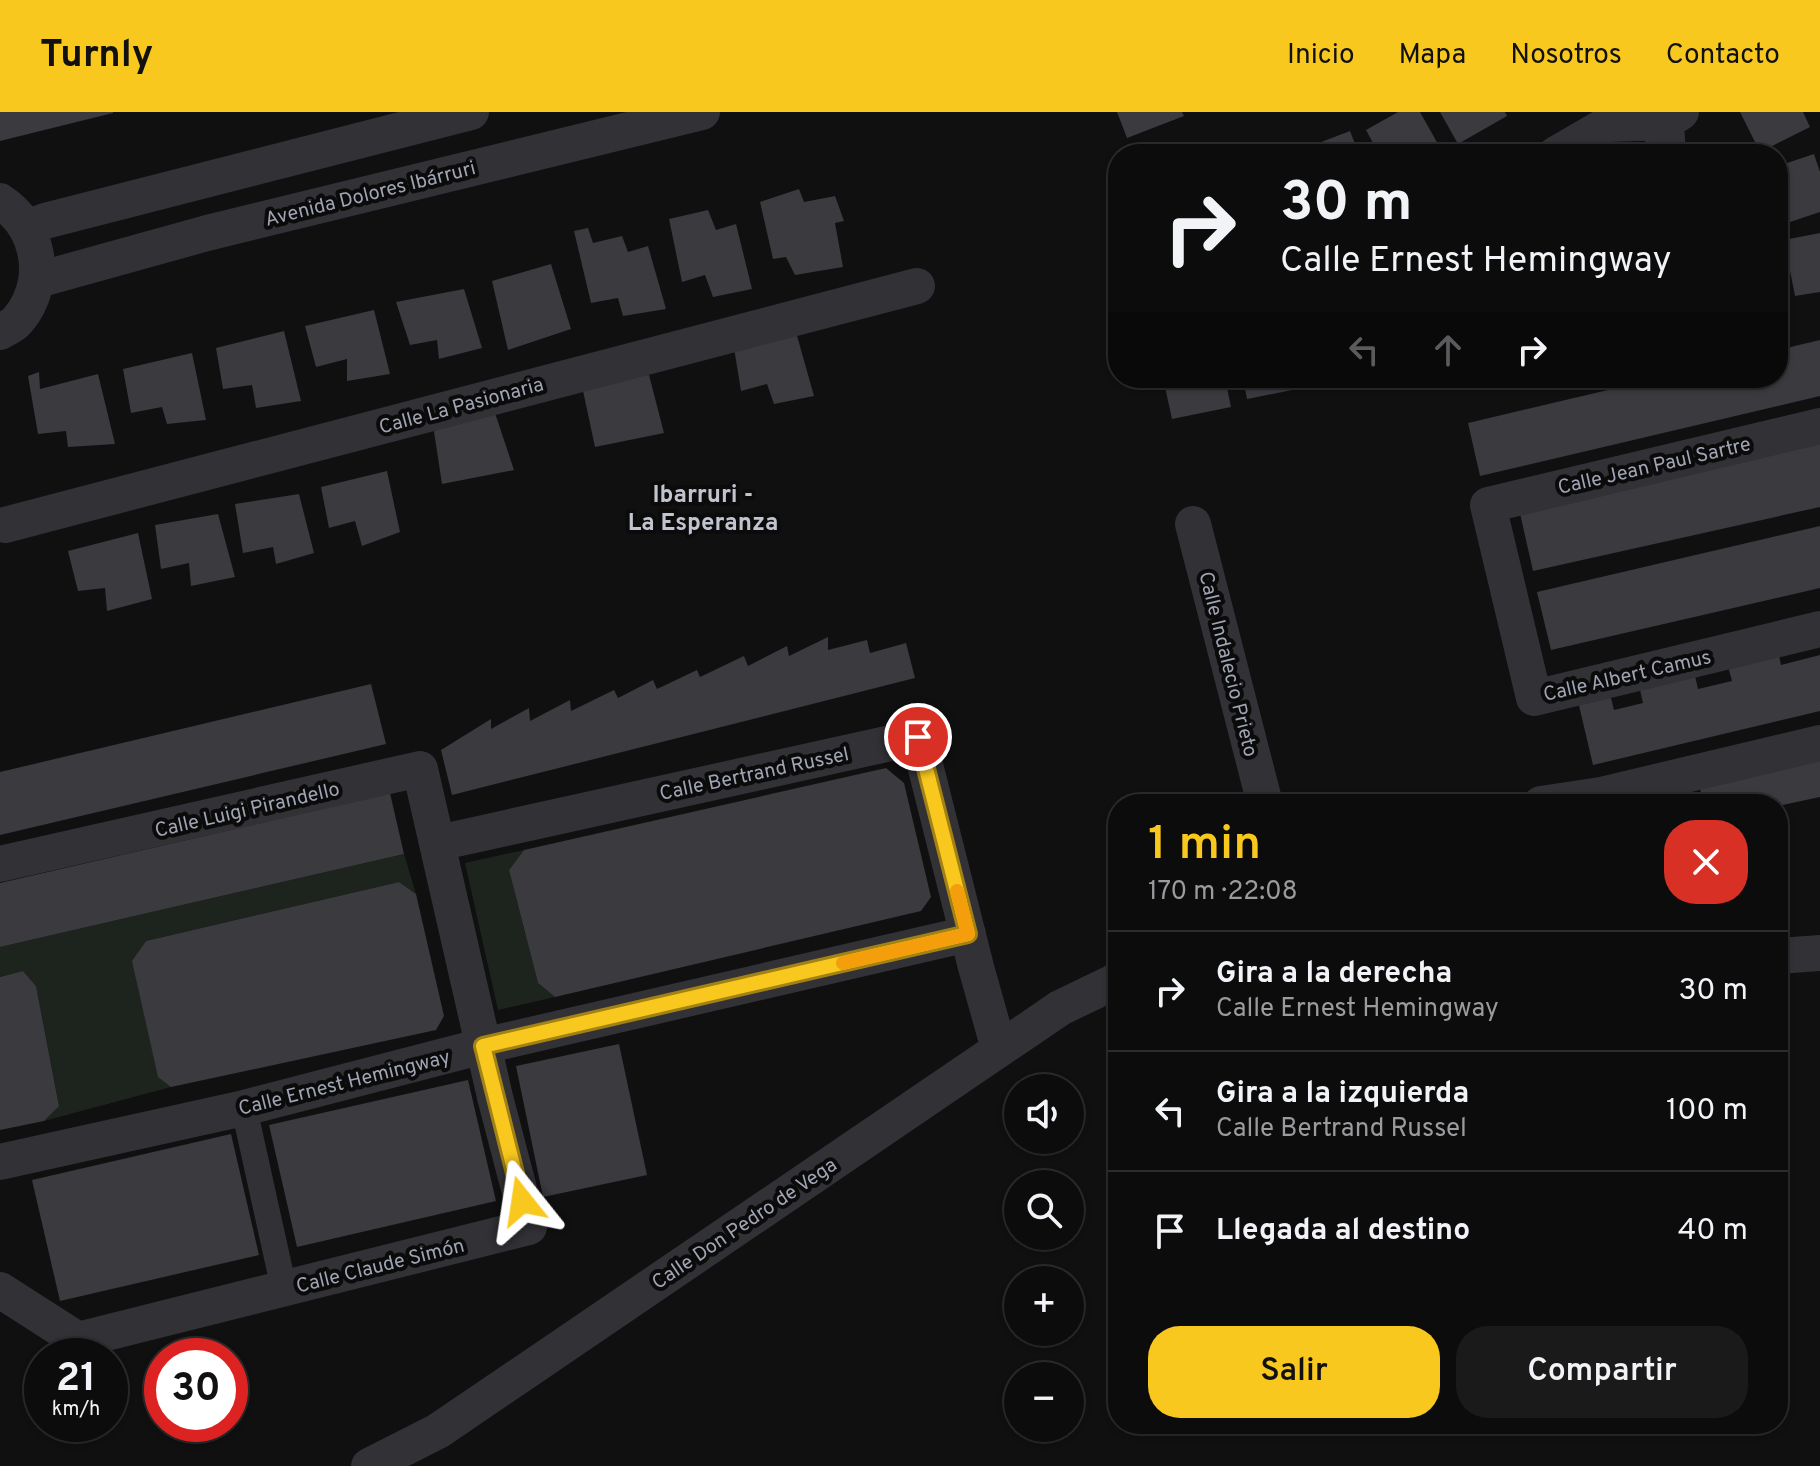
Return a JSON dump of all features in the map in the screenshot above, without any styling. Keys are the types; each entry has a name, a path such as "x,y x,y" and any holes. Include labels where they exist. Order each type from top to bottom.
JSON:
{"street":[{"path":"27,228 471,112"},
{"name":"Avenida Dolores Ibárruri","path":"38,280 207,233 702,112"},
{"path":"1573,144 1608,124 1672,129"},
{"path":"0,201 11,208 27,228 36,254 38,280 30,302 17,322 0,332"},
{"name":"Calle La Pasionaria","path":"2,522 917,286"},
{"name":"Calle Jean Paul Sartre","path":"1488,505 1820,426"},
{"name":"Calle Albert Camus","path":"1488,505 1534,698 1820,629"},
{"name":"Calle Indalecio Prieto","path":"1193,524 1262,794"},
{"name":"Calle Bertrand Russel","path":"438,843 918,737 968,934"},
{"path":"1605,794 1820,743"},
{"name":"Calle Luigi Pirandello","path":"0,864 420,769 438,843"},
{"name":"Calle Claude Simón","path":"0,1290 78,1340 529,1227 483,1046 438,843"},
{"path":"968,934 999,1049"},
{"name":"Calle Ernest Hemingway","path":"0,1162 244,1108 483,1046 968,934"},
{"path":"1788,955 1820,953"},
{"name":"Calle Don Pedro de Vega","path":"369,1466 438,1431 1060,1008 1108,985"},
{"path":"244,1108 284,1289"}],"shaded area":[{"path":"524,850 509,870 538,983 555,997 498,1010 465,863"},
{"path":"404,854 416,894 399,882 146,941 133,961 171,1087 44,1121 59,1105 36,986 23,971 0,977 0,947"}],"building":[{"path":"0,112 113,112 113,113 0,141"},
{"path":"1117,112 1182,112 1184,116 1127,138"},
{"path":"1398,112 1420,112 1438,144 1374,144 1366,130"},
{"path":"1440,112 1505,112 1507,116 1458,144"},
{"path":"1740,112 1803,112 1810,127 1776,144 1756,144"},
{"path":"1350,131 1355,144 1316,144"},
{"path":"1814,154 1820,172 1820,212 1788,223 1788,163"},
{"path":"799,189 804,202 835,196 844,221 835,223 843,267 795,275 786,257 773,259 760,202"},
{"path":"708,210 716,230 736,224 752,289 713,297 705,275 682,282 669,219"},
{"path":"588,228 593,243 622,236 628,252 648,246 666,309 623,316 618,298 591,303 574,231"},
{"path":"1820,233 1820,292 1795,296 1788,260 1788,239"},
{"path":"551,264 571,329 508,350 492,281"},
{"path":"464,289 482,348 439,359 437,340 410,345 396,302"},
{"path":"374,310 390,374 347,381 347,359 316,367 305,326"},
{"path":"284,331 301,401 256,408 252,385 223,389 216,348"},
{"path":"796,332 814,396 774,404 767,384 741,391 734,348"},
{"path":"1820,340 1820,396 1480,476 1468,423 1617,388 1788,388 1788,348"},
{"path":"192,353 206,420 167,424 162,407 131,413 123,369"},
{"path":"648,371 664,433 595,447 582,386"},
{"path":"39,372 40,389 98,374 115,444 68,447 66,431 38,434 28,376"},
{"path":"1165,388 1227,388 1231,407 1172,419"},
{"path":"1245,388 1302,388 1247,399"},
{"path":"493,407 514,470 442,484 433,425"},
{"path":"1820,442 1820,507 1533,571 1519,509"},
{"path":"387,471 400,532 362,546 355,521 329,528 321,487"},
{"path":"299,494 314,553 276,564 273,547 243,553 235,504"},
{"path":"218,514 235,577 191,586 189,563 161,569 155,525"},
{"path":"1820,526 1820,588 1551,650 1537,592"},
{"path":"138,533 152,599 107,611 105,588 78,591 68,551"},
{"path":"828,637 828,650 867,640 870,653 906,643 915,678 452,795 441,750 491,719 491,729 529,708 530,721 570,700 571,711 614,690 618,698 653,680 657,689 697,670 700,677 744,656 748,666 787,646 789,656"},
{"path":"1778,651 1781,665 1820,655 1820,711 1593,765 1577,697 1609,690 1614,710 1643,703 1638,681 1693,667 1698,689 1732,681 1727,663"},
{"path":"371,684 386,744 0,835 0,772"},
{"path":"1820,758 1820,797 1788,804 1788,794 1701,794 1699,785"},
{"path":"886,768 904,783 931,897 921,911 555,997 538,983 509,870 524,850"},
{"path":"390,793 404,854 0,947 0,883"},
{"path":"399,882 416,894 444,1016 436,1030 171,1087 158,1077 132,961 146,941"},
{"path":"23,971 36,986 59,1106 44,1121 0,1130 0,977"},
{"path":"619,1044 647,1175 543,1197 516,1066"},
{"path":"468,1080 496,1201 297,1247 269,1125"},
{"path":"231,1134 259,1255 60,1301 32,1180"}],"slow traffic":[{"path":"843,963 968,934 957,891"}],"district":[{"name":"Ibarruri - La Esperanza","path":"703,508"}],"route":[{"path":"522,1201 483,1046 968,934 918,737"}]}
